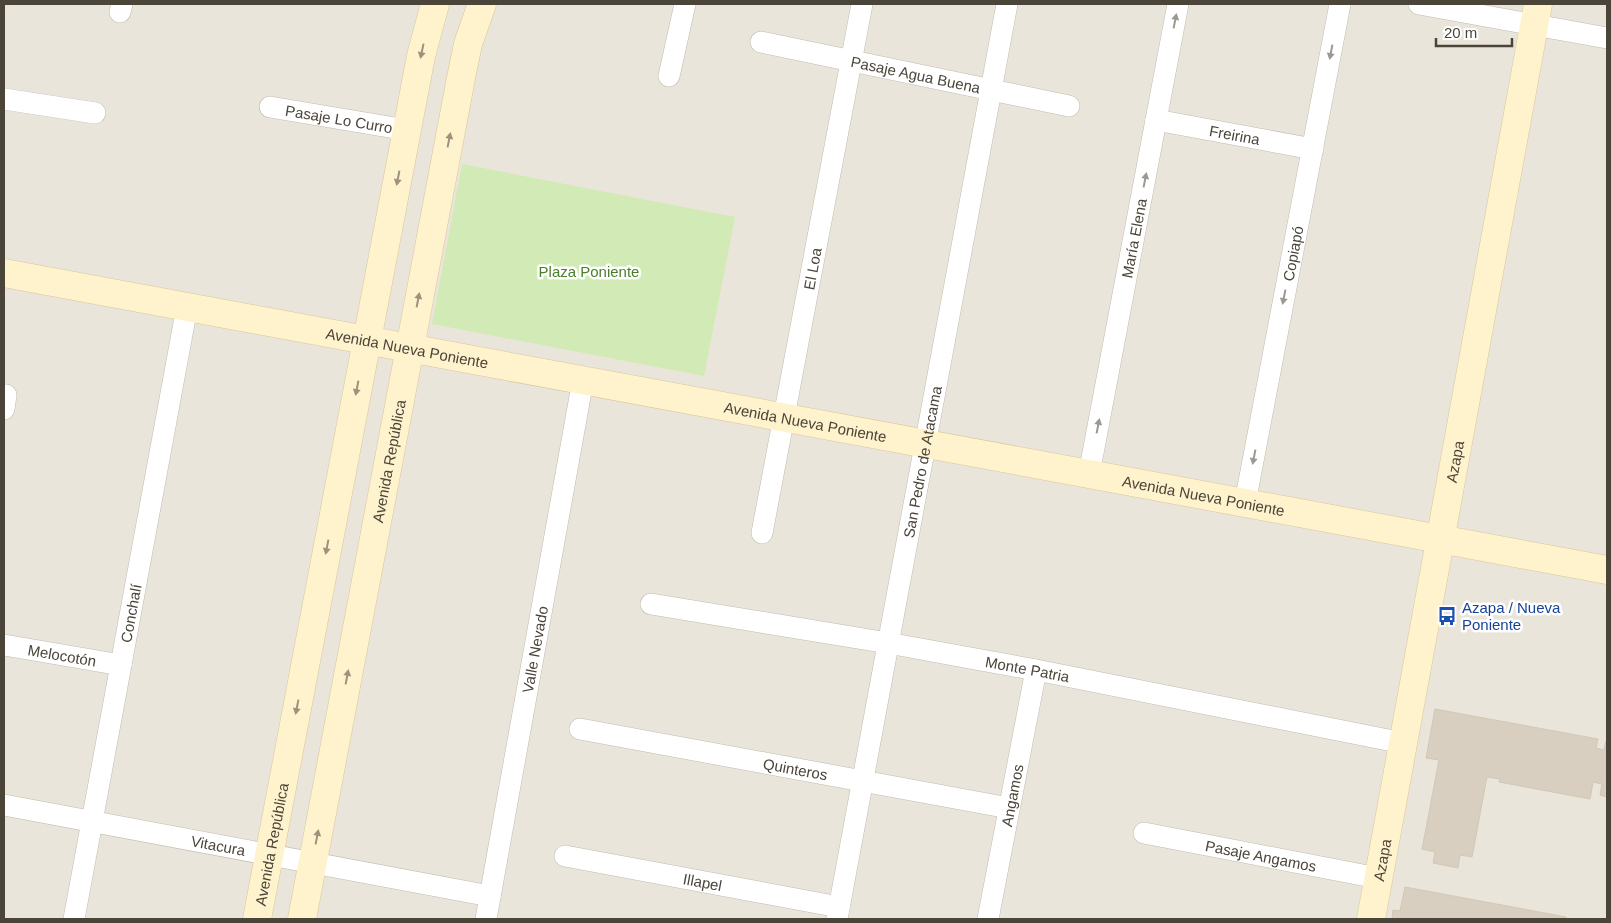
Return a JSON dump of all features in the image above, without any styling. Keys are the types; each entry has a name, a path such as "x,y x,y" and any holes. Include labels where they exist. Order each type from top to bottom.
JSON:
{"street":[{"name":"Avenida República","path":"256,919 423,47 435,4"},
{"name":"Avenida República","path":"302,919 462,69 468,44 482,4"},
{"path":"669,76 685,4"},
{"name":"El Loa","path":"762,534 862,4"},
{"name":"San Pedro de Atacama","path":"838,913 1007,4"},
{"name":"María Elena","path":"1089,474 1178,4"},
{"name":"Copiapó","path":"1245,503 1340,4"},
{"path":"1419,4 1536,14 1607,38"},
{"name":"Azapa","path":"1370,919 1536,14"},
{"name":"Pasaje Agua Buena","path":"761,42 1069,106"},
{"path":"4,99 95,113"},
{"name":"Pasaje Lo Curro","path":"270,107 407,130"},
{"name":"Freirina","path":"1156,120 1313,149"},
{"name":"Avenida Nueva Poniente","path":"4,273 1607,570"},
{"name":"Conchalí","path":"74,919 187,307"},
{"name":"Valle Nevado","path":"486,919 583,380"},
{"name":"Monte Patria","path":"651,604 888,643 1036,670 1403,743"},
{"name":"Melocotón","path":"4,645 121,665"},
{"name":"Angamos","path":"988,919 1036,670"},
{"name":"Quinteros","path":"580,729 1010,808"},
{"name":"Vitacura","path":"4,805 490,896"},
{"name":"Pasaje Angamos","path":"1144,833 1378,878"},
{"name":"Illapel","path":"565,856 838,913"}],"shaded area":[{"path":"4,4 1607,4 1607,919 4,919"}],"green space":[{"name":"Plaza Poniente","path":"462,164 735,217 704,376 432,324"}],"building":[{"path":"1435,709 1598,739 1596,748 1604,750 1607,741 1607,797 1600,795 1602,784 1593,782 1590,799 1499,782 1500,779 1487,777 1472,857 1460,855 1458,868 1433,863 1435,852 1422,849 1439,760 1426,758"},
{"path":"1405,887 1566,917 1565,919 1392,919 1393,910 1400,911"}],"place":[{"name":"Azapa / Nueva Poniente","path":"1447,616"}]}
